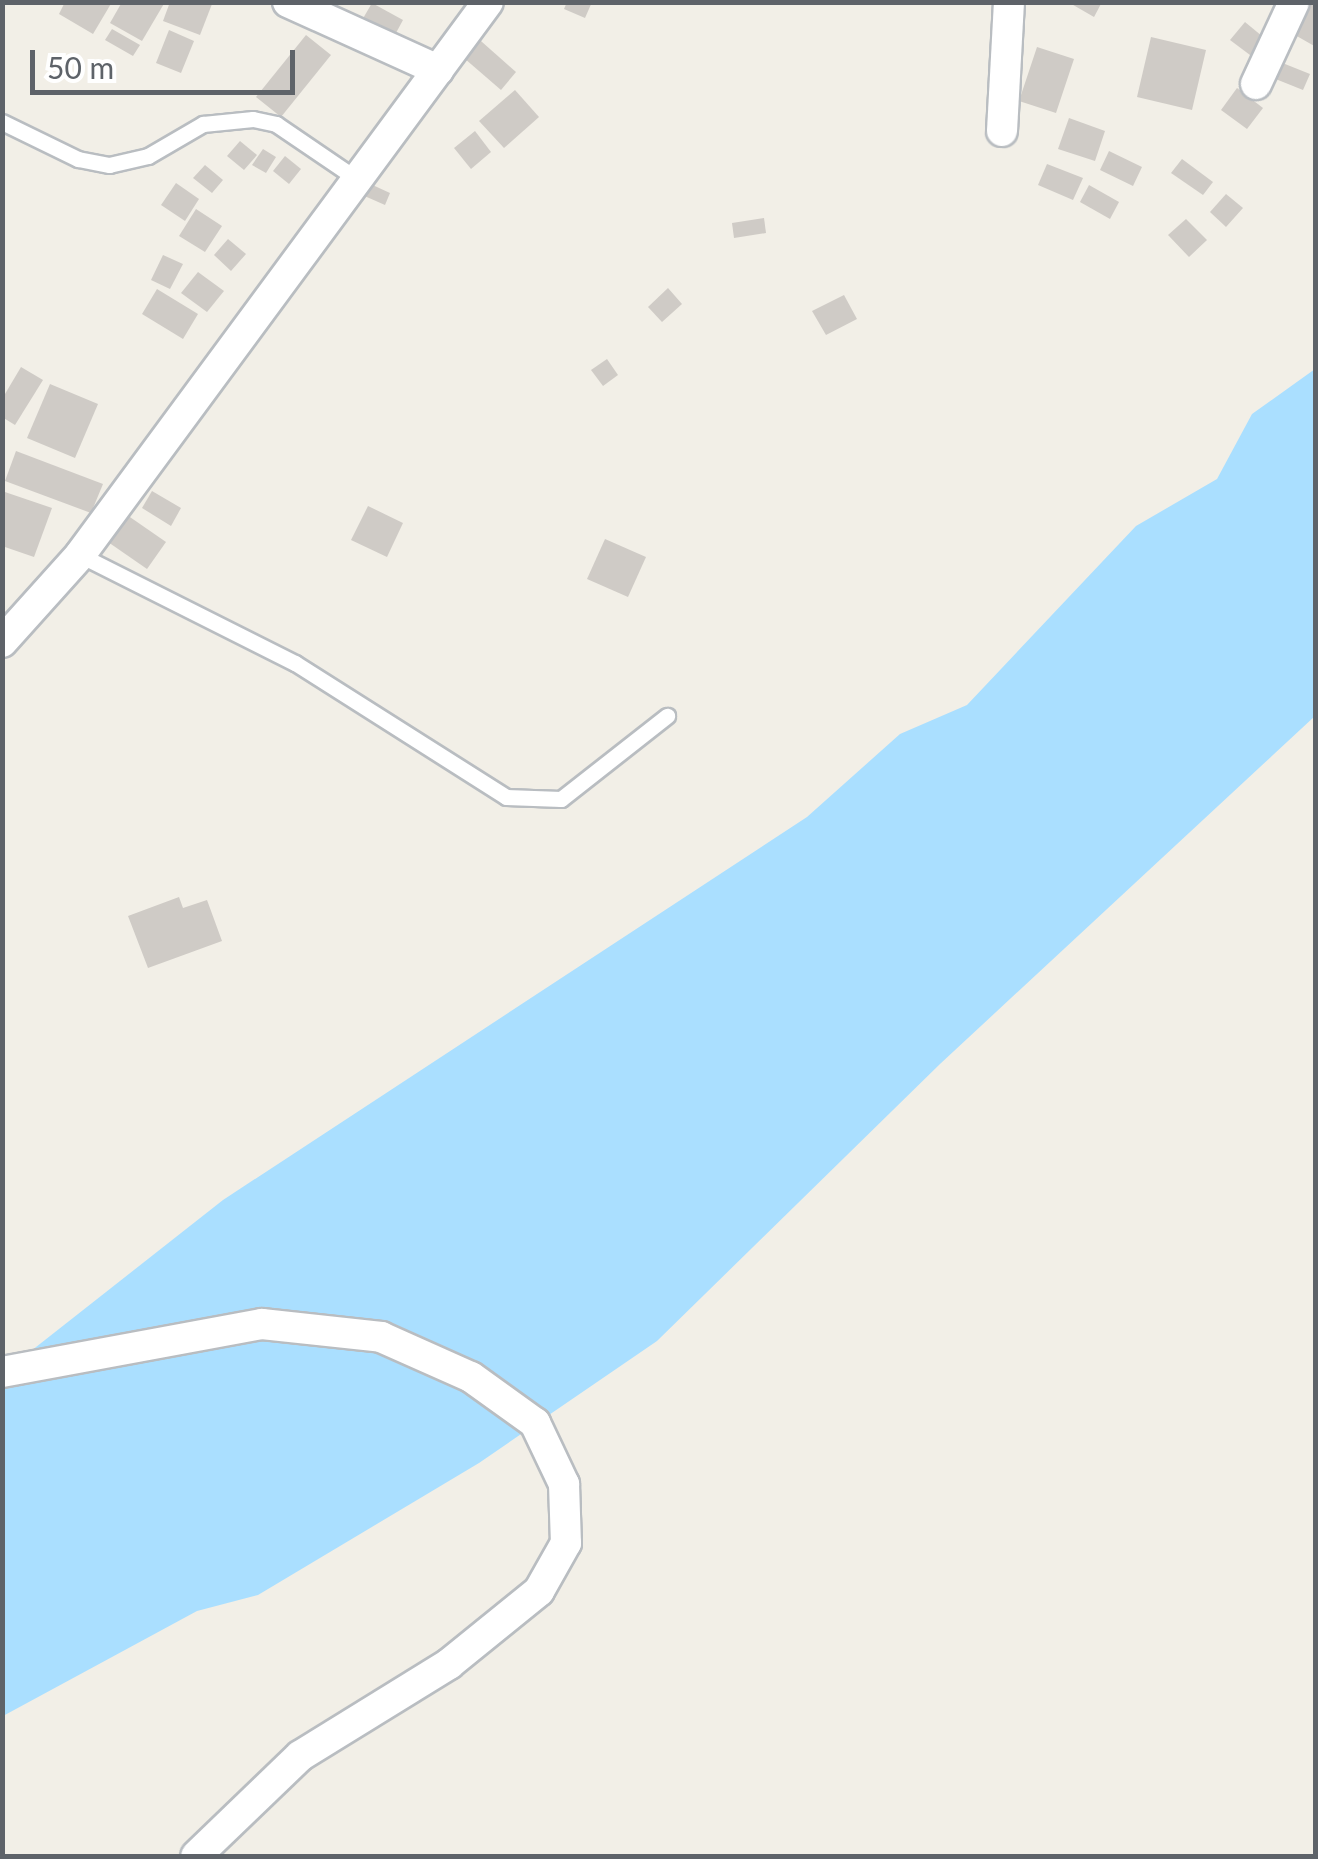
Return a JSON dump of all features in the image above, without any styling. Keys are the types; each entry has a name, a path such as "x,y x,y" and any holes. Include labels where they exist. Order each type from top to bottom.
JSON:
{"street":[{"path":"288,2 438,70"},
{"path":"2,642 80,556 488,2"},
{"path":"1002,131 1009,2"},
{"path":"1256,84 1294,2"},
{"path":"2,1372 262,1324 381,1337 471,1377 535,1423 564,1484 566,1543 539,1591 490,1635 300,1756 196,1856"}],"lane":[{"path":"2,122 78,160 109,166 148,156 203,124 253,119 276,124 357,179"},
{"path":"80,556 295,663 506,796 561,799 667,716"}],"water":[{"path":"1315,369 1315,716 940,1064 657,1341 479,1463 258,1595 197,1611 3,1716 3,1373 223,1200 807,817 900,734 967,705 1136,526 1217,479 1252,414"}],"building":[{"path":"65,2 112,2 93,34 59,14"},
{"path":"122,2 165,2 142,41 110,23"},
{"path":"170,2 212,4 200,35 163,21"},
{"path":"567,2 592,2 585,18 564,9"},
{"path":"1068,2 1102,2 1094,17"},
{"path":"1304,2 1316,2 1316,47 1288,31"},
{"path":"372,3 403,20 390,44 358,27"},
{"path":"1245,22 1268,41 1254,58 1230,40"},
{"path":"112,29 140,45 133,56 105,40"},
{"path":"169,30 194,41 181,73 156,63"},
{"path":"473,34 516,72 501,90 457,52"},
{"path":"306,35 331,55 281,117 256,97"},
{"path":"1151,37 1206,50 1192,110 1137,97"},
{"path":"1037,47 1074,59 1056,113 1019,101"},
{"path":"1275,60 1310,74 1303,90 1268,76"},
{"path":"1237,88 1263,108 1247,129 1221,110"},
{"path":"515,90 539,117 504,148 479,121"},
{"path":"1069,118 1105,131 1095,161 1058,149"},
{"path":"475,131 491,152 471,169 454,148"},
{"path":"240,141 257,155 244,170 227,156"},
{"path":"263,149 276,157 266,173 252,165"},
{"path":"1109,151 1142,167 1133,186 1100,170"},
{"path":"285,156 301,169 289,184 273,171"},
{"path":"1182,159 1213,182 1203,195 1171,173"},
{"path":"1047,164 1083,178 1073,200 1038,185"},
{"path":"205,165 223,180 212,193 193,178"},
{"path":"366,182 390,193 385,205 360,194"},
{"path":"176,183 199,199 185,221 161,205"},
{"path":"1089,185 1119,202 1110,219 1080,202"},
{"path":"1226,194 1243,208 1226,227 1210,212"},
{"path":"196,209 222,226 205,252 179,236"},
{"path":"764,218 766,233 734,238 732,223"},
{"path":"1186,219 1207,240 1189,257 1168,235"},
{"path":"228,239 246,254 231,271 214,255"},
{"path":"163,255 183,264 170,289 151,280"},
{"path":"198,272 224,291 207,312 181,293"},
{"path":"668,288 682,304 662,322 648,307"},
{"path":"157,289 198,314 183,339 142,314"},
{"path":"844,295 857,319 826,335 812,311"},
{"path":"607,359 618,375 603,386 591,370"},
{"path":"21,367 43,380 15,425 2,417 2,399"},
{"path":"50,384 98,404 75,458 27,438"},
{"path":"16,451 103,484 91,513 5,481"},
{"path":"2,491 52,508 34,557 2,546"},
{"path":"152,491 181,508 171,526 142,508"},
{"path":"368,506 403,523 387,557 351,540"},
{"path":"127,515 166,542 147,569 108,542"},
{"path":"605,539 646,557 628,597 587,579"},
{"path":"179,897 183,908 207,900 222,941 148,968 128,916"}]}
